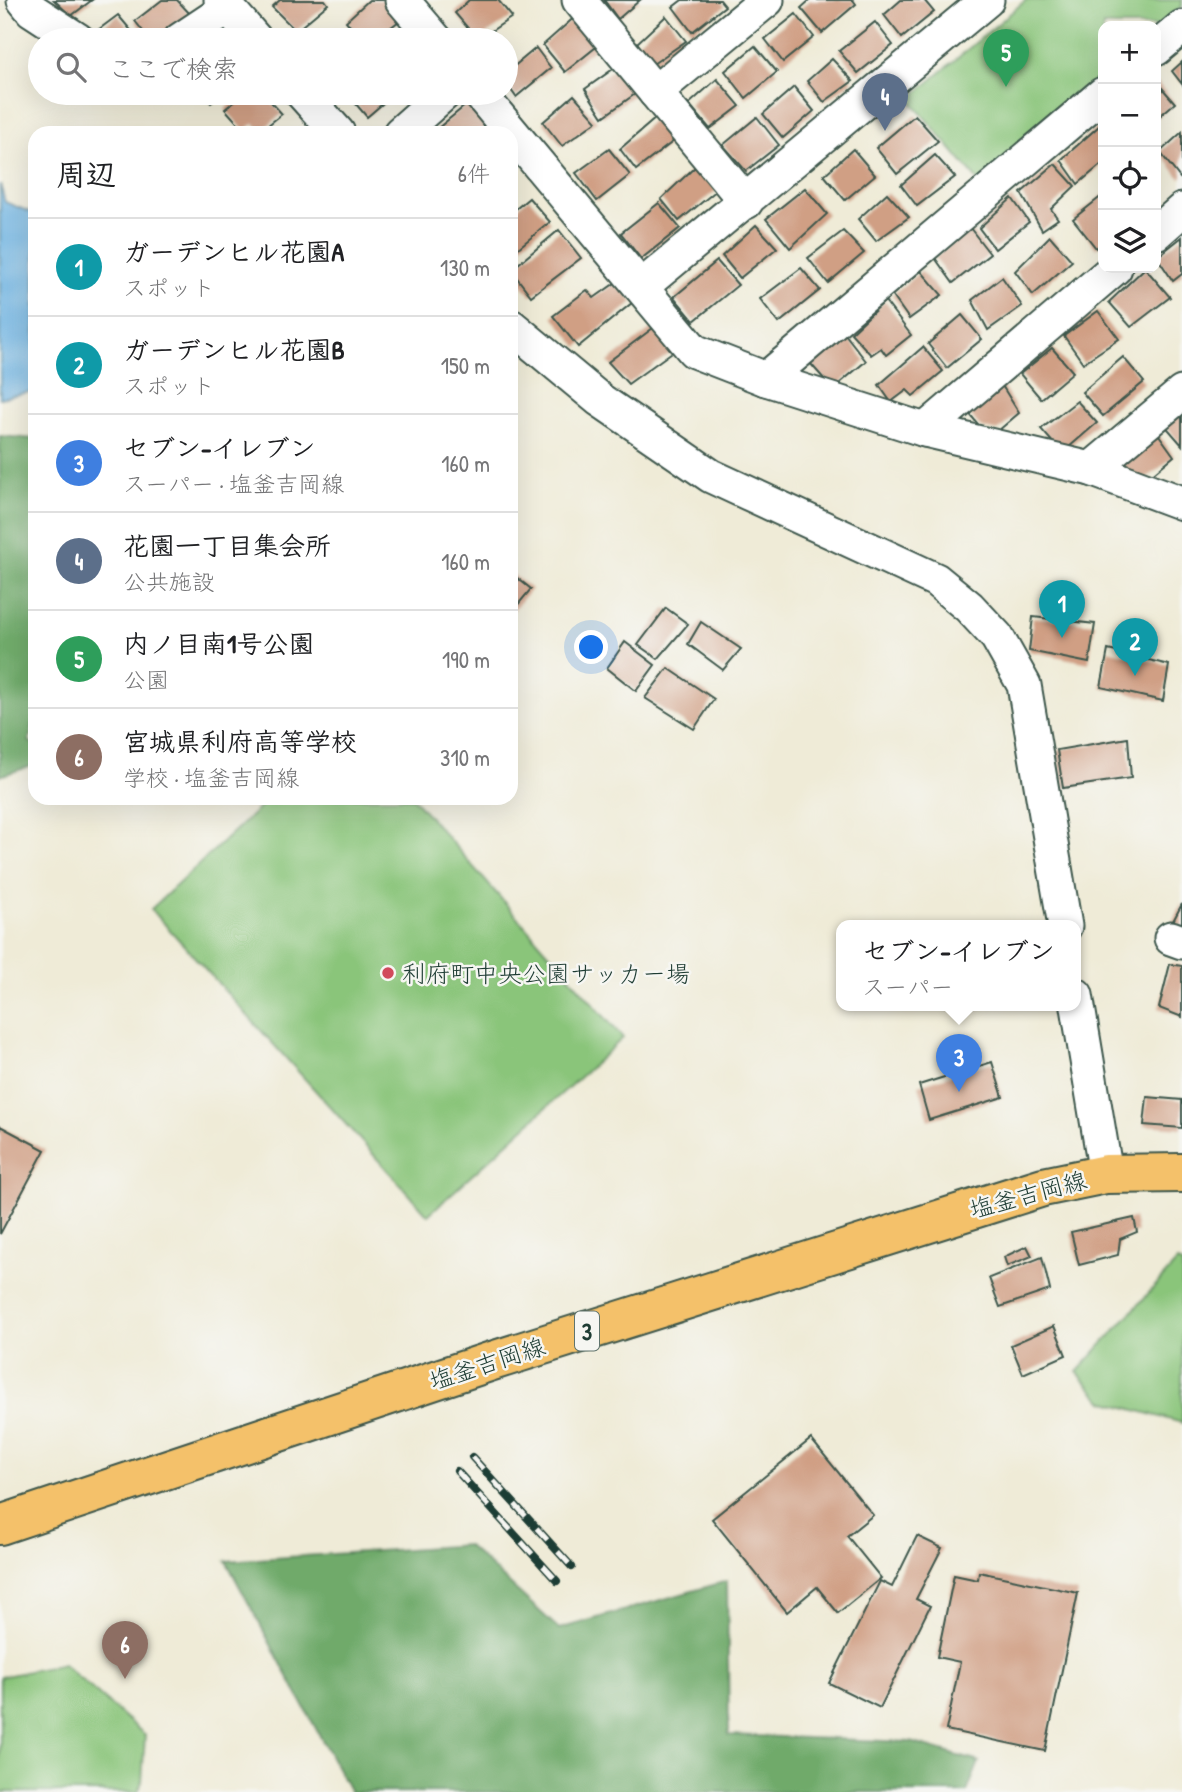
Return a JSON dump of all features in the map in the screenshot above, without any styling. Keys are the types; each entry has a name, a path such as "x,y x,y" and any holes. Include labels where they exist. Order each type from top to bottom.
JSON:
{"main road":[{"name":"塩釜吉岡線","path":"0,1525 489,1362 1043,1187 1106,1174 1182,1173"}],"street":[{"path":"24,0 32,10 60,28"},
{"path":"402,0 426,28"},
{"path":"579,0 746,202"},
{"path":"655,92 767,0"},
{"path":"641,287 987,0"},
{"path":"195,28 224,4 245,28"},
{"path":"1161,45 1182,27"},
{"path":"766,379 1098,98"},
{"path":"313,105 332,126"},
{"path":"408,126 432,105"},
{"path":"490,105 507,126"},
{"path":"518,139 694,351 766,379 925,430 1091,469 1182,503"},
{"path":"1161,229 1182,210"},
{"path":"925,430 1109,273"},
{"path":"518,332 600,400 711,475 936,580 969,607 997,637 1024,685 1064,920"},
{"path":"1091,469 1182,393"},
{"path":"1079,1011 1106,1174"}],"green space":[{"path":"1026,0 1182,0 1182,6 1161,25 1161,21 1098,21 1098,79 980,183 909,99"},
{"path":"0,436 28,438 28,767 0,776"},
{"name":"利府町中央公園サッカー場","path":"262,805 419,805 623,1038 428,1215 151,909"},
{"path":"1177,1262 1182,1264 1182,1423 1103,1401 1077,1372"},
{"path":"467,1545 559,1629 727,1581 729,1735 911,1742 979,1762 967,1792 350,1792 226,1561"},
{"path":"63,1664 145,1735 142,1782 138,1792 0,1792 0,1677"}],"water":[{"path":"0,184 5,202 28,211 28,392 0,398"}],"building":[{"path":"54,0 92,0 71,16"},
{"path":"162,0 177,0 191,15 174,28 141,28 135,21"},
{"path":"280,0 325,0 328,4 300,28 293,28 272,7"},
{"path":"369,0 388,0 403,18 390,28 352,28 346,21"},
{"path":"469,0 498,0 512,17 496,28 468,28 455,13"},
{"path":"604,0 640,0 618,19"},
{"path":"682,0 720,0 725,6 692,32 673,7"},
{"path":"810,0 853,0 856,4 822,33 801,8"},
{"path":"901,0 924,0 934,12 902,38 884,15"},
{"path":"796,14 814,37 783,62 765,39"},
{"path":"118,15 129,28 101,28"},
{"path":"577,15 601,43 565,72 543,45"},
{"path":"666,16 686,41 653,64 637,43"},
{"path":"875,22 893,45 858,73 839,51"},
{"path":"755,46 777,72 746,98 725,71"},
{"path":"536,48 551,68 518,95 518,63"},
{"path":"832,59 853,81 824,102 807,81"},
{"path":"1182,62 1182,84 1172,71"},
{"path":"616,67 635,94 603,117 585,89"},
{"path":"717,79 740,106 710,129 689,104"},
{"path":"794,87 814,111 783,138 763,114"},
{"path":"1161,87 1175,103 1161,115"},
{"path":"574,95 597,121 562,146 543,122"},
{"path":"230,105 274,105 282,114 267,126 240,126 225,109"},
{"path":"357,105 381,105 367,117"},
{"path":"466,105 477,105 493,121 487,126 441,126"},
{"path":"915,115 938,141 897,174 876,148"},
{"path":"757,117 779,145 746,171 723,145"},
{"path":"656,118 675,140 636,170 620,149"},
{"path":"1098,127 1098,167 1078,184 1061,160"},
{"path":"1182,132 1180,178 1161,153"},
{"path":"609,149 630,175 597,201 576,173"},
{"path":"853,149 875,175 845,200 824,175"},
{"path":"935,155 955,177 917,206 901,185"},
{"path":"1055,164 1075,186 1051,209 1058,219 1042,230 1021,193"},
{"path":"695,167 717,190 679,221 661,199"},
{"path":"805,188 827,214 790,248 766,219"},
{"path":"887,193 909,217 876,241 858,219"},
{"path":"529,198 550,222 518,248 518,207"},
{"path":"1012,198 1029,222 995,249 979,228"},
{"path":"1098,199 1096,248 1073,219"},
{"path":"659,203 680,228 641,259 621,233"},
{"path":"756,225 777,248 740,278 722,256"},
{"path":"970,228 990,254 953,283 935,258"},
{"path":"559,230 581,258 531,296 518,279 518,264"},
{"path":"843,231 864,253 828,283 808,258"},
{"path":"1050,236 1072,261 1033,295 1015,271"},
{"path":"1182,237 1182,274 1173,281 1161,263 1161,254"},
{"path":"717,261 738,285 694,321 674,297"},
{"path":"801,268 820,290 779,323 760,299"},
{"path":"921,271 942,295 909,319 892,295"},
{"path":"1140,273 1149,273 1170,297 1131,327 1109,302"},
{"path":"1002,277 1022,306 988,330 972,300"},
{"path":"618,281 633,302 578,347 553,316 587,290 594,298"},
{"path":"885,301 911,335 886,355 881,348 871,355 851,333"},
{"path":"1098,311 1119,339 1083,363 1064,336"},
{"path":"962,315 982,339 947,368 928,344"},
{"path":"653,328 675,350 628,384 608,362"},
{"path":"845,334 866,361 833,389 810,363"},
{"path":"923,347 943,371 913,396 907,390 891,402 879,385"},
{"path":"1052,348 1073,372 1041,399 1020,374"},
{"path":"1123,357 1144,382 1103,416 1082,392"},
{"path":"1001,384 1019,413 998,431 981,428 968,412"},
{"path":"1077,401 1097,423 1062,453 1041,429"},
{"path":"1182,406 1182,445 1162,422"},
{"path":"1154,428 1174,456 1144,481 1114,464"},
{"path":"518,579 531,589 518,605"},
{"path":"666,608 688,624 658,659 638,645"},
{"path":"1033,617 1095,624 1089,663 1029,651"},
{"path":"701,622 741,649 723,670 688,644"},
{"path":"625,642 655,665 636,691 607,668"},
{"path":"1108,650 1169,665 1163,701 1101,687"},
{"path":"668,668 714,699 694,729 645,698"},
{"path":"1128,738 1131,778 1063,788 1057,750"},
{"path":"1182,904 1182,926 1172,923"},
{"path":"1170,964 1182,966 1182,1017 1159,1008"},
{"path":"992,1062 1003,1097 929,1120 919,1085"},
{"path":"1147,1097 1182,1100 1182,1128 1144,1125"},
{"path":"0,1126 45,1150 0,1234"},
{"path":"1134,1218 1137,1232 1120,1239 1118,1255 1079,1265 1071,1232"},
{"path":"1027,1246 1032,1256 1007,1266 1004,1257"},
{"path":"1042,1257 1050,1290 1000,1307 989,1278"},
{"path":"1054,1326 1066,1355 1023,1374 1011,1345"},
{"path":"811,1439 873,1515 847,1536 881,1578 838,1613 817,1587 787,1612 712,1519"},
{"path":"917,1536 942,1548 916,1599 930,1606 880,1708 829,1683 880,1581 892,1587"},
{"path":"979,1572 1078,1593 1045,1751 946,1730 960,1662 937,1657 954,1575 978,1580"}],"railway":[{"path":"472,1457 572,1567"},
{"path":"457,1471 557,1581"}],"place":[{"name":"内ノ目南1号公園","path":"1006,87"},
{"name":"花園一丁目集会所","path":"885,131"},
{"name":"ガーデンヒル花園A","path":"1062,638"},
{"name":"ガーデンヒル花園B","path":"1135,676"},
{"name":"利府町中央公園サッカー場","path":"388,973"},
{"name":"セブン-イレブン","path":"959,1092"},
{"name":"宮城県利府高等学校","path":"125,1679"}]}
